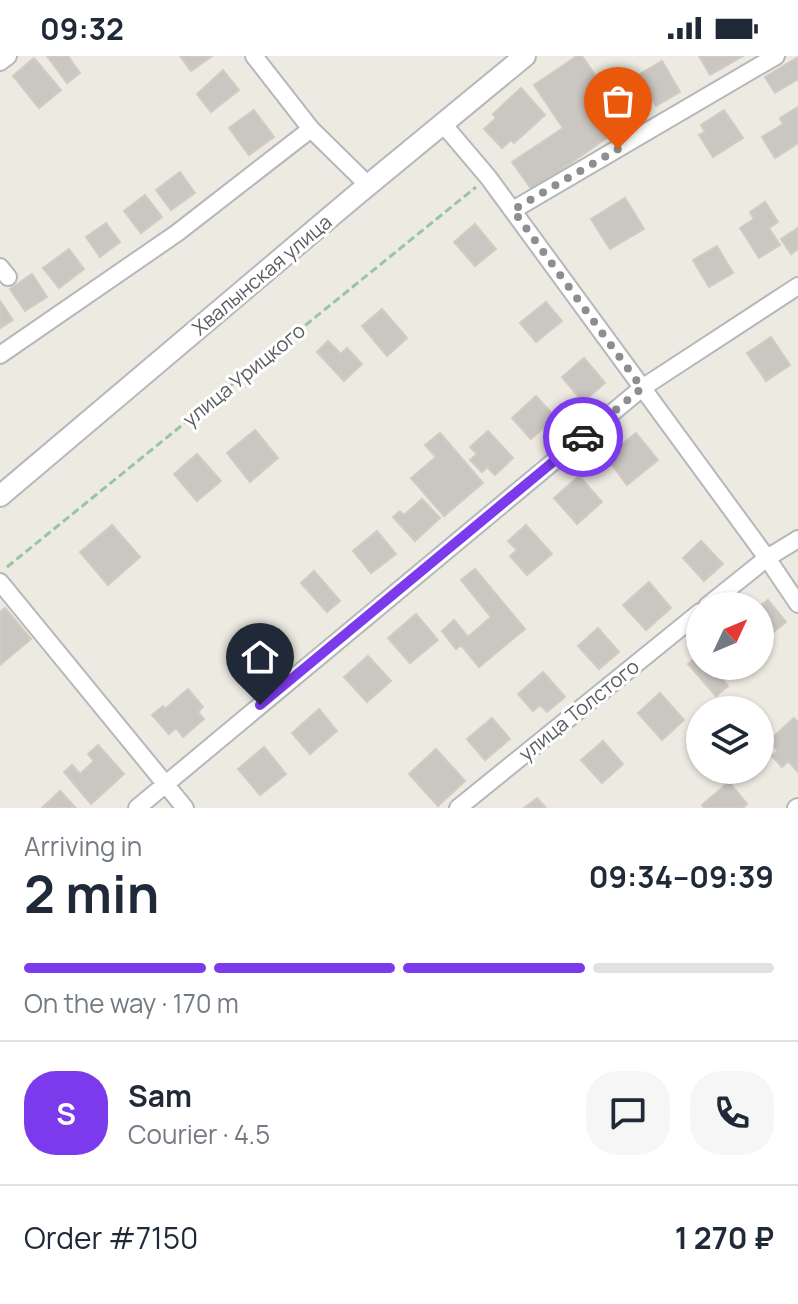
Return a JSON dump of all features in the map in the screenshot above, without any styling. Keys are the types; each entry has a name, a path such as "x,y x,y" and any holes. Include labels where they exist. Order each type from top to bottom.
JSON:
{"street":[{"path":"0,62 8,56"},
{"path":"254,56 311,129 368,185"},
{"name":"Хвалынская улица","path":"0,496 525,56"},
{"path":"513,210 776,56"},
{"path":"443,124 513,210 798,604"},
{"path":"0,355 177,233 311,129"},
{"path":"137,808 642,388 798,286"},
{"path":"724,592 767,558 798,539"},
{"path":"0,582 185,808"},
{"name":"улица Толстого","path":"458,808 686,623"}],"path":[{"name":"улица Урицкого","path":"0,573 488,177"}],"building":[{"path":"47,56 68,56 80,73 67,83"},
{"path":"180,56 212,56 191,71"},
{"path":"577,56 582,56 628,123 532,190 512,162 563,128 534,85"},
{"path":"699,56 743,56 710,75"},
{"path":"798,57 798,79 775,93 765,77"},
{"path":"34,58 61,90 39,108 13,76"},
{"path":"662,61 680,92 656,106 638,75"},
{"path":"223,70 239,90 211,112 197,94"},
{"path":"521,88 545,115 514,143 511,140 502,148 484,129 496,118 493,114"},
{"path":"798,107 798,143 775,158 762,137 783,124 780,118"},
{"path":"254,110 274,137 249,155 229,128"},
{"path":"724,110 743,138 713,157 699,135 705,132 701,125"},
{"path":"180,172 195,193 171,210 156,190"},
{"path":"145,195 162,217 141,233 124,211"},
{"path":"625,198 644,229 610,249 591,219"},
{"path":"765,202 778,222 769,228 780,245 759,258 740,228 754,219 750,212"},
{"path":"106,223 120,242 100,257 86,237"},
{"path":"475,224 496,249 475,266 454,242"},
{"path":"798,228 798,249 791,254 781,239"},
{"path":"717,246 733,273 709,287 693,260"},
{"path":"69,249 84,269 59,288 43,268"},
{"path":"32,274 47,297 25,311 10,289"},
{"path":"0,301 13,320 0,328"},
{"path":"546,302 562,321 536,342 520,323"},
{"path":"382,309 407,338 387,356 362,326"},
{"path":"771,337 790,365 766,381 747,353"},
{"path":"328,341 341,354 347,348 362,364 344,381 317,352"},
{"path":"584,358 605,383 583,402 562,377"},
{"path":"536,396 555,417 531,439 512,418"},
{"path":"255,430 278,458 250,482 227,453"},
{"path":"488,431 513,458 495,475 487,467 482,472 470,460 477,454 470,447"},
{"path":"440,433 483,483 444,516 411,478 436,457 425,445"},
{"path":"636,433 658,460 627,485 606,457"},
{"path":"197,454 221,481 197,501 174,474"},
{"path":"579,476 602,502 577,524 554,498"},
{"path":"422,499 440,518 415,541 393,517 400,511 404,515"},
{"path":"112,525 140,557 108,585 80,552"},
{"path":"526,525 552,554 527,575 510,556 517,550 508,541"},
{"path":"377,531 396,554 371,573 353,551"},
{"path":"701,541 723,564 704,581 683,558"},
{"path":"475,569 525,629 479,667 461,645 456,649 442,631 454,620 468,637 491,617 461,580"},
{"path":"314,571 340,601 327,612 301,583"},
{"path":"649,582 671,608 646,630 623,605"},
{"path":"774,607 786,622 774,632"},
{"path":"5,608 31,639 0,665 0,612"},
{"path":"416,614 438,640 410,663 388,638"},
{"path":"264,624 285,648 252,677 231,653"},
{"path":"598,628 619,652 599,669 578,646"},
{"path":"368,656 391,681 367,702 344,677"},
{"path":"543,672 565,697 547,712 540,705 533,711 518,694"},
{"path":"702,680 723,680 728,686 716,696"},
{"path":"188,689 203,707 198,712 204,719 183,737 176,728 169,734 152,715 163,706 165,709"},
{"path":"660,693 684,720 662,740 638,713"},
{"path":"319,709 337,731 310,754 292,733"},
{"path":"492,718 510,739 485,760 467,739"},
{"path":"794,718 798,722 798,772 788,761 782,767 774,758 778,751 774,747 774,736"},
{"path":"603,741 623,764 602,783 581,760"},
{"path":"98,745 124,774 91,804 64,772 72,765 80,774 94,761 88,754"},
{"path":"264,747 286,774 260,795 238,769"},
{"path":"436,749 465,781 438,806 409,774"},
{"path":"727,784 731,784 747,804 743,808 704,808 702,805"},
{"path":"60,791 76,808 42,808"},
{"path":"537,798 546,808 524,808"}],"way so far":[{"path":"583,437 642,388 513,210 618,149"}],"route":[{"path":"260,705 583,437"}]}
